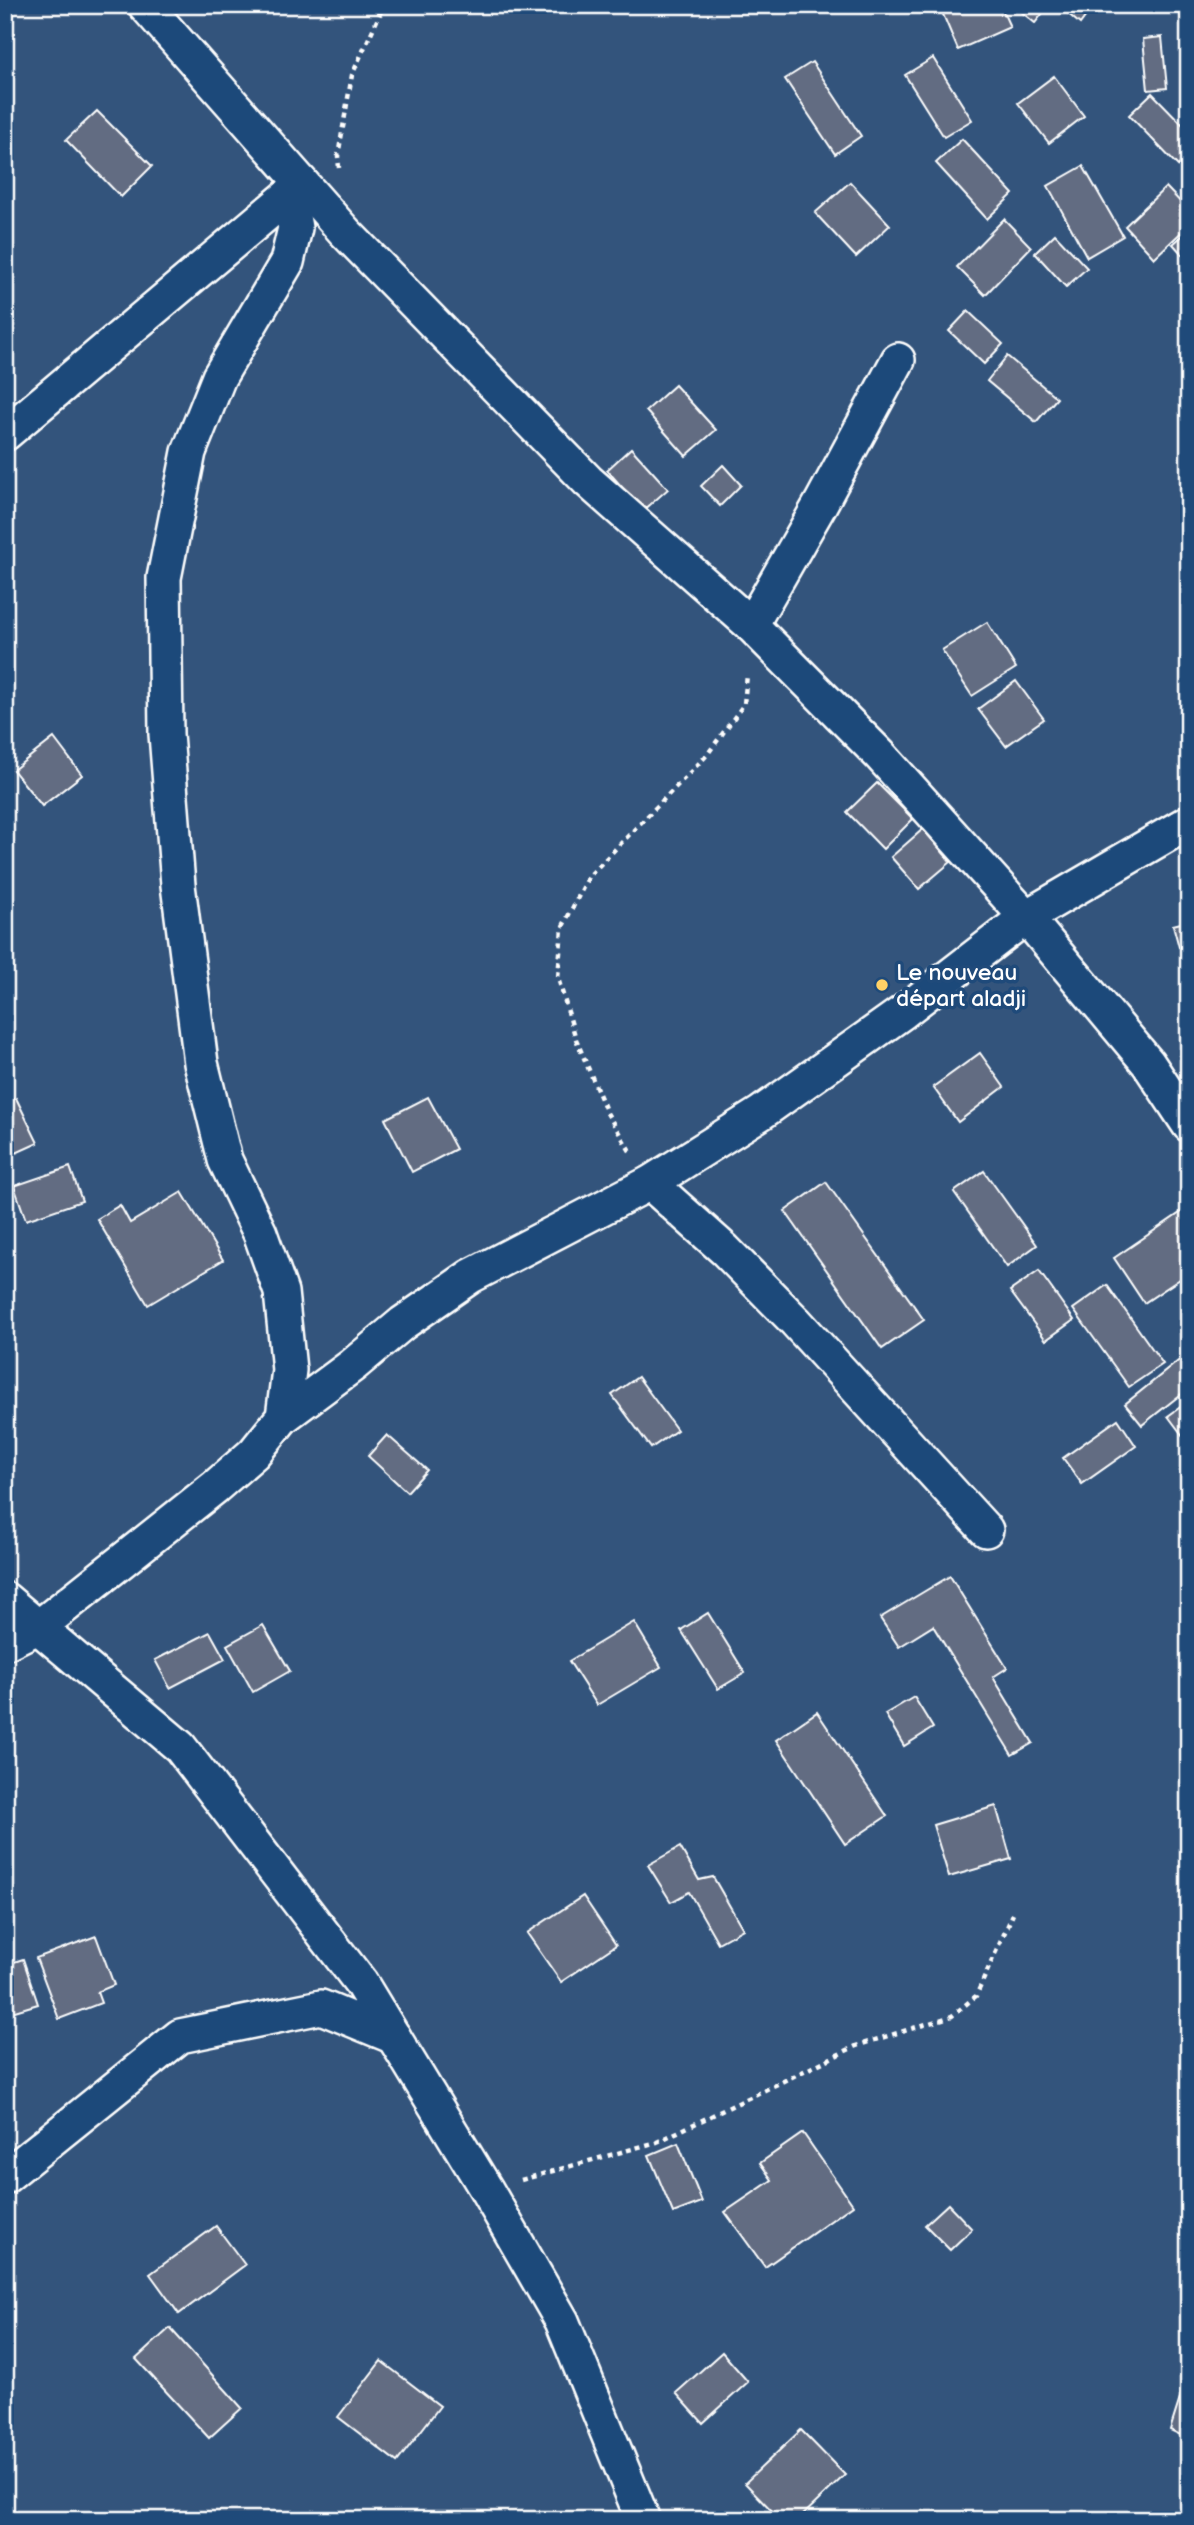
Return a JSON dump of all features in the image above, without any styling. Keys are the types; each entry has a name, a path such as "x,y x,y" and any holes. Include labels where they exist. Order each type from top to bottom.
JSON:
{"street":[{"path":"145,5 295,188 345,232 587,481 751,625 880,755 1026,918 1148,1063 1189,1125"},
{"path":"5,434 295,188"},
{"path":"283,1417 289,1370 281,1292 260,1233 225,1160 201,1063 178,885 167,748 164,578 189,452 219,377 287,262 295,228 295,188"},
{"path":"751,625 898,360"},
{"path":"5,1643 40,1626 215,1488 254,1453 283,1417 353,1365 403,1323 471,1276 650,1183 761,1114 903,1012 1026,918 1189,822"},
{"path":"650,1183 725,1251 796,1322 986,1530"},
{"path":"5,1599 180,1747 361,1983 486,2189 562,2321 643,2520"},
{"path":"5,2177 180,2036 321,2007 394,2038"}],"path":[{"path":"345,232 338,156 352,75 384,5"},
{"path":"650,1183 607,1113 576,1039 558,978 562,928 589,876 707,755 744,704 751,625"},
{"path":"486,2189 657,2142 856,2046 952,2016 976,1996 1013,1914"}],"building":[{"path":"958,5 1000,5 1010,27 958,50 942,12"},
{"path":"1022,5 1049,5 1035,23 1019,10"},
{"path":"1058,5 1094,5 1080,24"},
{"path":"1162,37 1167,88 1148,90 1143,39"},
{"path":"933,58 972,120 944,137 905,75"},
{"path":"812,62 861,136 835,154 785,79"},
{"path":"1054,76 1084,116 1049,143 1018,103"},
{"path":"1152,93 1189,131 1189,155 1178,166 1129,115"},
{"path":"97,111 152,166 121,197 66,140"},
{"path":"962,139 1013,194 987,219 936,163"},
{"path":"1083,166 1123,236 1087,257 1048,186"},
{"path":"850,182 890,225 856,257 815,213"},
{"path":"1166,187 1189,211 1189,225 1154,258 1125,226"},
{"path":"1004,219 1031,247 985,295 957,267"},
{"path":"1189,230 1189,262 1173,244"},
{"path":"1055,234 1087,268 1066,287 1035,253"},
{"path":"968,311 1003,344 984,364 949,331"},
{"path":"1007,356 1057,398 1036,422 987,381"},
{"path":"675,385 716,430 686,456 646,411"},
{"path":"631,448 668,489 643,511 607,470"},
{"path":"723,465 741,485 720,506 701,486"},
{"path":"987,622 1016,668 972,696 942,650"},
{"path":"1016,681 1044,719 1006,746 978,709"},
{"path":"54,738 82,775 42,806 13,770"},
{"path":"877,783 913,819 883,849 847,812"},
{"path":"923,829 951,862 919,889 891,857"},
{"path":"1189,921 1189,945 1179,947 1173,925"},
{"path":"980,1053 1004,1087 958,1122 933,1087"},
{"path":"428,1097 456,1149 412,1172 385,1119"},
{"path":"16,1098 38,1143 5,1158 5,1103"},
{"path":"70,1167 82,1201 26,1220 14,1186"},
{"path":"984,1171 1037,1245 1007,1267 954,1192"},
{"path":"826,1182 924,1320 882,1349 785,1211"},
{"path":"182,1192 223,1260 148,1305 97,1219 120,1205 130,1223"},
{"path":"1189,1207 1189,1273 1144,1303 1114,1258"},
{"path":"1039,1271 1074,1320 1046,1340 1010,1291"},
{"path":"1107,1285 1163,1364 1129,1387 1073,1309"},
{"path":"1182,1358 1189,1367 1189,1388 1142,1425 1125,1404"},
{"path":"638,1377 677,1430 651,1448 612,1395"},
{"path":"1189,1401 1189,1444 1168,1416"},
{"path":"1118,1419 1136,1446 1082,1484 1063,1458"},
{"path":"387,1435 427,1470 407,1492 368,1456"},
{"path":"950,1576 1007,1668 993,1677 1033,1743 1012,1755 933,1626 899,1647 880,1618"},
{"path":"708,1613 745,1673 718,1689 681,1630"},
{"path":"634,1622 661,1667 597,1705 569,1661"},
{"path":"263,1625 290,1671 253,1692 227,1645"},
{"path":"210,1632 225,1659 170,1688 155,1660"},
{"path":"914,1697 933,1728 904,1746 885,1714"},
{"path":"817,1712 887,1816 845,1844 776,1740"},
{"path":"996,1806 1011,1859 949,1877 933,1825"},
{"path":"680,1847 699,1880 713,1877 743,1929 718,1943 689,1892 671,1902 648,1865"},
{"path":"583,1896 616,1945 561,1982 527,1933"},
{"path":"96,1936 114,1985 97,1992 101,2003 59,2019 36,1958"},
{"path":"23,1959 38,2004 5,2014 5,1965"},
{"path":"803,2133 853,2205 765,2267 725,2212 772,2180 760,2163"},
{"path":"678,2143 702,2202 673,2213 649,2155"},
{"path":"948,2204 972,2229 950,2250 925,2225"},
{"path":"216,2226 245,2265 179,2314 150,2274"},
{"path":"170,2328 242,2408 209,2438 136,2359"},
{"path":"722,2352 748,2382 703,2423 676,2393"},
{"path":"381,2361 440,2406 397,2462 338,2417"},
{"path":"1185,2383 1189,2385 1189,2439 1170,2430"},
{"path":"801,2430 845,2475 798,2520 781,2520 745,2483"}],"place":[{"name":"Le nouveau départ aladji","path":"882,985"}]}
